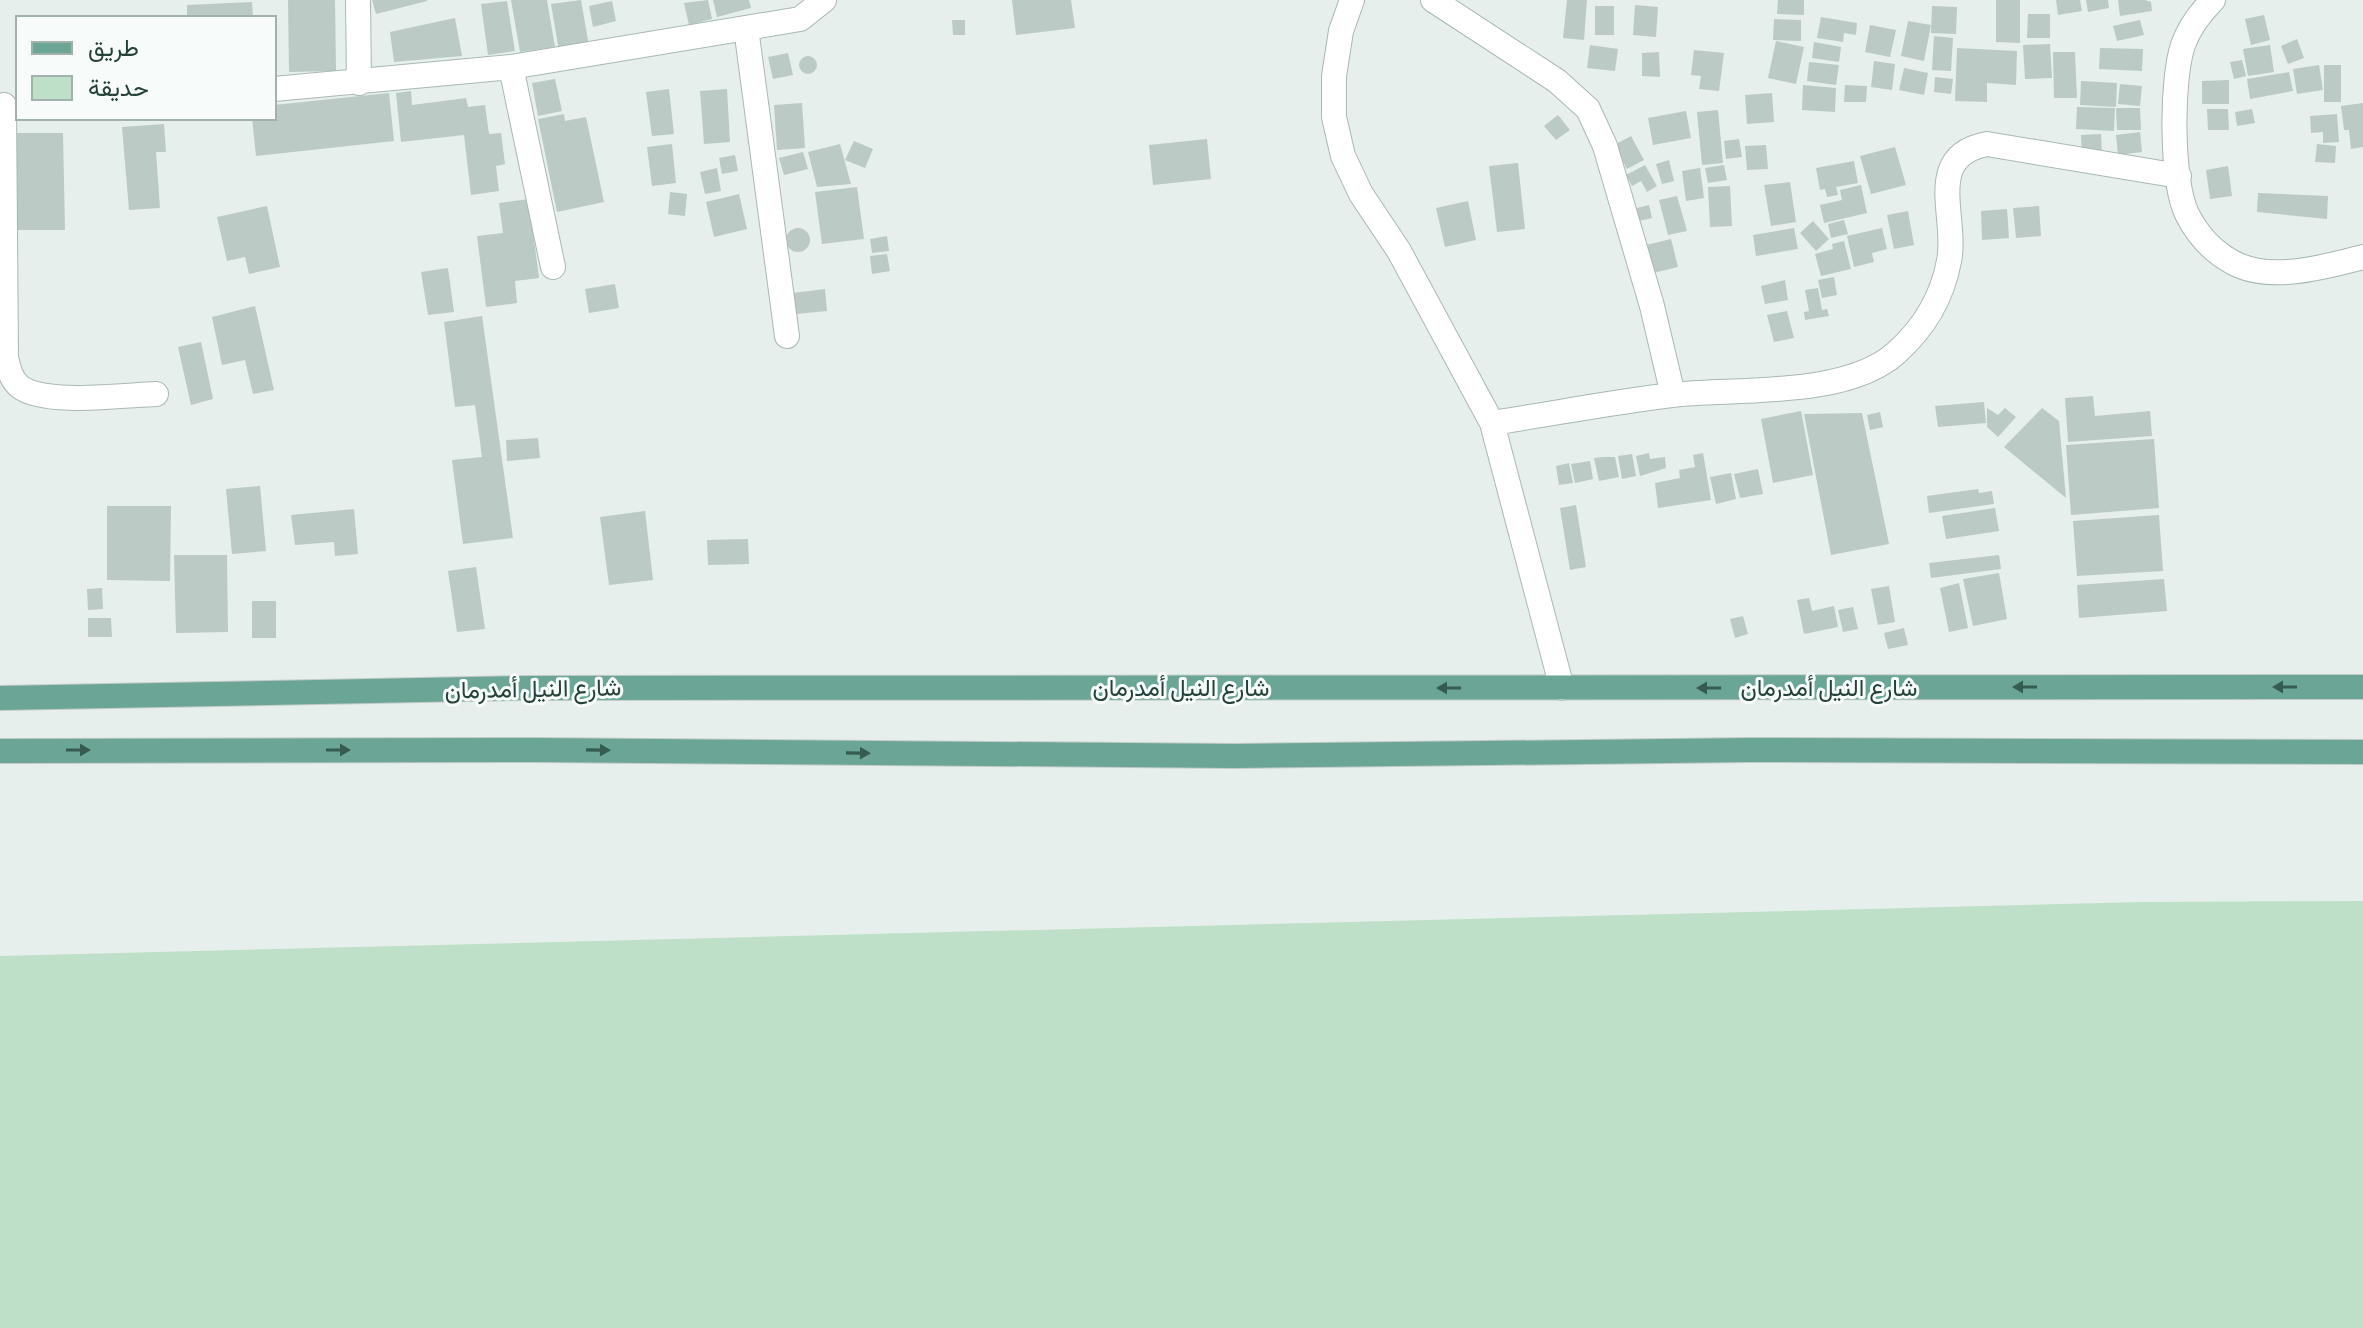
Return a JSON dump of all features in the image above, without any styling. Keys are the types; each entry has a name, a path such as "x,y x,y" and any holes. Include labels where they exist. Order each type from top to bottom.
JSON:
{"main road":[{"name":"شارع النيل أمدرمان","path":"0,698 527,688 2363,687"},
{"path":"0,751 536,750 1235,756 1735,750 2363,752"}],"street":[{"path":"358,0 359,83"},
{"path":"276,89 511,67 800,19 824,0"},
{"path":"1352,0 1341,31 1334,76 1334,117 1343,156 1361,194 1399,251 1492,423 1562,688"},
{"path":"1433,0 1557,81 1588,109 1599,127 1652,306 1673,395"},
{"path":"2213,0 2201,12 2183,42 2174,76 2179,176 2186,212 2204,242 2233,264 2268,273 2363,257"},
{"path":"746,28 787,336"},
{"path":"511,67 553,267"},
{"path":"7,105 6,358 10,375 18,385 42,396 156,394"},
{"path":"1492,423 1673,395 1820,383 1861,372 1893,356 1925,323 1942,292 1950,258 1947,179 1952,165 1973,147 1987,144 2179,176"}],"green space":[{"path":"2363,901 2363,1328 0,1328 0,956 2142,902"}],"building":[{"path":"288,0 335,0 336,71 289,72"},
{"path":"372,0 427,0 427,1 376,14"},
{"path":"511,0 547,0 555,47 520,52"},
{"path":"581,0 589,46 559,51 551,4"},
{"path":"708,0 712,19 689,25 684,3"},
{"path":"713,0 749,0 751,8 717,17"},
{"path":"1012,0 1071,0 1075,28 1016,35"},
{"path":"1567,0 1587,0 1584,40 1563,38"},
{"path":"1778,0 1804,0 1804,15 1777,14"},
{"path":"1996,0 2020,0 2020,43 1996,42"},
{"path":"2056,0 2080,0 2082,11 2058,15"},
{"path":"2086,0 2108,0 2109,8 2088,12"},
{"path":"2118,0 2145,0 2151,2 2152,11 2120,16"},
{"path":"507,1 515,51 488,55 481,4"},
{"path":"612,1 616,21 593,27 589,6"},
{"path":"252,2 253,16 187,16 187,5"},
{"path":"1635,5 1658,7 1656,37 1633,35"},
{"path":"1595,6 1614,6 1614,35 1595,35"},
{"path":"1932,6 1957,7 1956,34 1931,33"},
{"path":"2028,14 2050,14 2050,38 2027,38"},
{"path":"2264,15 2270,40 2251,45 2245,19"},
{"path":"1821,17 1857,23 1856,35 1844,33 1843,42 1817,38"},
{"path":"455,18 462,56 394,62 390,32"},
{"path":"1774,19 1801,20 1801,41 1773,40"},
{"path":"952,20 965,20 965,35 953,35"},
{"path":"2140,20 2144,35 2117,41 2113,26"},
{"path":"1908,21 1931,25 1924,61 1901,56"},
{"path":"1870,25 1896,30 1890,57 1865,52"},
{"path":"1934,36 1953,38 1951,71 1932,70"},
{"path":"2297,39 2304,58 2288,64 2281,46"},
{"path":"1776,41 1804,47 1796,84 1768,78"},
{"path":"1814,42 1841,47 1839,62 1812,58"},
{"path":"2050,44 2052,78 2025,79 2023,45"},
{"path":"1590,45 1618,49 1615,71 1587,68"},
{"path":"2270,45 2274,72 2248,76 2243,49"},
{"path":"1957,48 2017,51 2016,85 1987,83 1987,102 1955,101"},
{"path":"2100,48 2143,49 2142,71 2099,69"},
{"path":"1694,50 1724,53 1719,91 1699,89 1701,76 1691,75"},
{"path":"1659,52 1660,77 1642,76 1642,53"},
{"path":"2053,52 2075,52 2077,98 2054,98"},
{"path":"788,53 793,75 773,79 768,57"},
{"path":"808,56 817,65 808,74 799,65"},
{"path":"2242,60 2246,76 2234,79 2230,62"},
{"path":"1874,61 1895,64 1892,90 1871,87"},
{"path":"1809,62 1839,65 1836,85 1807,81"},
{"path":"2319,65 2323,90 2297,94 2293,69"},
{"path":"2324,65 2341,65 2341,102 2324,102"},
{"path":"1904,68 1928,73 1924,95 1899,90"},
{"path":"2289,72 2293,91 2250,99 2247,79"},
{"path":"1935,77 1953,79 1951,94 1934,92"},
{"path":"555,79 562,111 538,116 532,83"},
{"path":"2229,80 2229,104 2202,104 2202,81"},
{"path":"2081,81 2117,83 2116,107 2080,105"},
{"path":"2120,84 2142,86 2140,106 2118,104"},
{"path":"1803,85 1836,88 1835,112 1802,110"},
{"path":"1845,85 1867,86 1866,102 1844,102"},
{"path":"669,89 674,134 652,136 646,92"},
{"path":"727,89 730,142 704,144 700,91"},
{"path":"411,91 412,105 466,98 468,107 485,105 489,134 501,133 505,164 496,166 499,191 471,195 464,135 401,142 396,93"},
{"path":"389,93 394,141 256,156 252,120 276,120 276,105"},
{"path":"1772,93 1774,122 1747,124 1745,95"},
{"path":"802,103 805,148 777,150 774,105"},
{"path":"2363,103 2363,147 2351,149 2349,130 2344,130 2341,106"},
{"path":"2077,107 2115,108 2114,131 2076,129"},
{"path":"2116,108 2140,108 2141,130 2117,130"},
{"path":"2207,109 2228,109 2229,130 2208,130"},
{"path":"2252,109 2255,123 2237,126 2235,112"},
{"path":"1718,110 1723,163 1702,165 1697,112"},
{"path":"1686,111 1691,138 1653,145 1648,118"},
{"path":"564,114 565,121 586,117 604,202 557,212 538,119"},
{"path":"2337,114 2339,142 2323,143 2323,132 2311,133 2310,116"},
{"path":"1558,115 1570,130 1556,140 1544,126"},
{"path":"164,124 166,152 156,152 160,208 129,210 122,127"},
{"path":"2140,132 2142,152 2118,155 2116,135"},
{"path":"15,133 63,133 65,230 16,230"},
{"path":"2101,134 2102,155 2082,156 2081,135"},
{"path":"1631,136 1644,160 1627,169 1614,145"},
{"path":"1207,139 1211,179 1153,185 1149,145"},
{"path":"1739,139 1742,157 1726,159 1724,141"},
{"path":"854,141 873,149 865,168 845,160"},
{"path":"672,144 676,183 652,186 647,147"},
{"path":"840,144 851,184 817,187 808,152"},
{"path":"2317,144 2336,146 2335,163 2315,162"},
{"path":"1766,145 1768,169 1747,170 1745,146"},
{"path":"1895,147 1906,185 1871,194 1860,156"},
{"path":"803,152 808,169 784,175 779,158"},
{"path":"735,155 738,171 722,174 719,158"},
{"path":"1669,160 1674,181 1662,184 1656,164"},
{"path":"1854,161 1858,183 1836,187 1838,195 1827,197 1825,189 1820,190 1816,168"},
{"path":"1518,163 1525,229 1497,232 1489,166"},
{"path":"1645,165 1657,186 1647,192 1641,181 1632,186 1626,175"},
{"path":"1724,165 1727,180 1708,183 1705,168"},
{"path":"2228,166 2232,196 2210,199 2206,170"},
{"path":"717,168 721,191 705,194 700,172"},
{"path":"1700,168 1704,198 1686,201 1682,171"},
{"path":"1790,182 1796,222 1771,226 1764,185"},
{"path":"1861,185 1867,213 1824,223 1820,205 1842,200 1840,190"},
{"path":"1730,186 1732,226 1710,227 1708,187"},
{"path":"857,187 864,239 822,244 815,192"},
{"path":"670,192 687,194 685,216 668,214"},
{"path":"2258,193 2328,196 2327,219 2257,212"},
{"path":"739,194 747,229 714,237 706,202"},
{"path":"1677,196 1687,231 1668,235 1659,200"},
{"path":"529,199 539,278 515,281 517,303 486,307 477,236 503,233 499,203"},
{"path":"1468,201 1476,240 1445,247 1436,208"},
{"path":"1649,205 1652,218 1639,221 1637,208"},
{"path":"267,206 280,267 249,274 245,257 227,261 217,217"},
{"path":"2039,206 2041,236 2016,238 2013,208"},
{"path":"2007,209 2009,238 1982,240 1981,211"},
{"path":"1908,211 1914,245 1894,249 1887,215"},
{"path":"1844,220 1848,234 1831,238 1828,224"},
{"path":"1813,221 1829,239 1816,251 1800,233"},
{"path":"798,228 809,235 810,240 803,251 798,252 787,245 786,240 793,229"},
{"path":"1794,228 1798,249 1756,256 1753,235"},
{"path":"1882,228 1887,249 1872,253 1874,262 1854,267 1847,236"},
{"path":"887,236 889,251 872,253 870,239"},
{"path":"1671,239 1678,267 1653,273 1646,245"},
{"path":"1844,241 1851,269 1821,276 1815,254 1833,249 1832,244"},
{"path":"887,254 890,271 872,274 870,256"},
{"path":"448,268 454,312 428,315 421,272"},
{"path":"1834,277 1837,295 1822,298 1818,280"},
{"path":"1785,280 1788,300 1765,304 1761,286"},
{"path":"615,284 619,308 589,313 585,289"},
{"path":"1818,288 1822,310 1827,309 1829,316 1805,320 1804,312 1809,311 1805,290"},
{"path":"825,289 827,311 796,314 793,293"},
{"path":"255,306 274,390 253,394 245,360 222,365 212,317"},
{"path":"1787,311 1794,338 1774,342 1767,315"},
{"path":"482,316 513,538 463,544 452,460 482,457 475,405 455,407 444,322"},
{"path":"201,342 213,399 191,405 178,347"},
{"path":"2093,396 2095,416 2150,411 2152,436 2068,442 2065,398"},
{"path":"1984,402 1986,423 1938,427 1935,406"},
{"path":"1987,408 1998,415 2005,408 2016,417 1998,437 1987,427"},
{"path":"2042,408 2059,421 2066,498 2004,447"},
{"path":"1801,411 1813,475 1773,483 1761,419"},
{"path":"1880,412 1883,427 1870,430 1867,415"},
{"path":"1862,413 1889,544 1831,555 1804,414"},
{"path":"538,438 540,458 507,461 506,440"},
{"path":"2154,439 2159,508 2071,515 2066,445"},
{"path":"1649,453 1650,459 1665,457 1666,468 1640,476 1636,456"},
{"path":"1703,453 1711,500 1658,508 1655,483 1680,478 1679,470 1695,467 1693,455"},
{"path":"1632,454 1636,476 1622,479 1618,456"},
{"path":"1615,457 1619,477 1599,481 1594,458"},
{"path":"1590,461 1593,479 1575,483 1571,464"},
{"path":"1569,463 1573,483 1559,485 1556,466"},
{"path":"1758,469 1763,494 1740,498 1734,474"},
{"path":"1731,473 1736,499 1716,504 1710,477"},
{"path":"260,486 266,551 232,554 226,489"},
{"path":"1978,489 1979,493 1992,491 1994,504 1929,513 1927,496"},
{"path":"1576,505 1586,567 1570,570 1560,508"},
{"path":"107,506 171,506 170,581 107,580"},
{"path":"1995,508 1999,531 1946,539 1942,516"},
{"path":"354,509 358,554 335,556 334,542 295,545 291,515"},
{"path":"645,511 653,580 609,585 600,517"},
{"path":"2159,515 2163,571 2077,576 2073,521"},
{"path":"748,539 749,564 708,565 707,540"},
{"path":"174,555 227,555 228,632 176,633"},
{"path":"1999,555 2001,569 1931,578 1929,563"},
{"path":"476,567 485,629 457,632 448,571"},
{"path":"1999,573 2007,619 1973,626 1963,579"},
{"path":"2164,579 2167,611 2079,618 2077,585"},
{"path":"1959,583 1968,628 1949,632 1940,588"},
{"path":"1889,586 1895,622 1878,625 1871,589"},
{"path":"102,588 103,609 88,610 87,589"},
{"path":"1809,598 1812,611 1834,606 1838,627 1804,634 1797,600"},
{"path":"252,601 276,601 276,638 252,638"},
{"path":"1853,607 1858,629 1843,632 1838,610"},
{"path":"1743,616 1748,634 1735,638 1730,619"},
{"path":"88,618 111,618 112,637 88,637"},
{"path":"1904,628 1908,645 1888,649 1884,633"}]}
